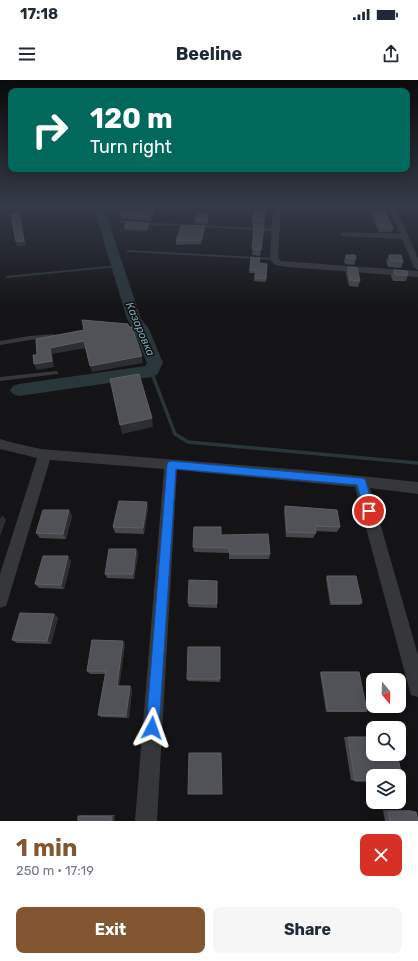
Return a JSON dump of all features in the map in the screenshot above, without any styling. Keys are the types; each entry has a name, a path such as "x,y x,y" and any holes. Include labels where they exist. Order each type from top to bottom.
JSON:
{"street":[{"path":"275,240 274,259 278,263 288,265 418,274"},
{"path":"406,240 418,267"},
{"path":"0,444 23,451 45,454 106,458 418,488"},
{"path":"0,600 45,454"},
{"path":"146,821 171,465"},
{"path":"361,482 418,688"}],"lane":[{"path":"129,251 274,259"},
{"path":"0,342 60,336"},
{"path":"0,380 56,373"}],"building":[{"path":"16,240 24,240 24,241 16,242"},
{"path":"176,240 201,240 201,240 176,241"},
{"path":"253,240 262,240 261,250 252,249"},
{"path":"346,255 355,255 356,259 346,258"},
{"path":"389,255 401,255 403,262 391,261"},
{"path":"251,257 260,258 259,263 267,264 266,279 255,278 256,270 250,270"},
{"path":"348,267 357,268 360,281 350,280"},
{"path":"394,270 407,271 408,275 395,275"},
{"path":"82,320 128,324 129,327 132,327 142,356 90,366 84,341 50,348 52,361 34,364 33,355 37,355 36,339 84,330"},
{"path":"139,374 152,418 120,425 110,379"},
{"path":"119,501 147,502 143,528 113,527"},
{"path":"285,506 337,510 340,527 315,526 316,533 287,532"},
{"path":"43,510 69,510 63,534 36,533"},
{"path":"194,527 221,527 221,535 268,534 270,554 230,554 229,548 193,547"},
{"path":"109,549 136,549 133,574 105,574"},
{"path":"43,556 68,556 61,585 35,584"},
{"path":"327,576 356,576 362,603 332,603"},
{"path":"189,580 217,581 217,604 188,603"},
{"path":"20,613 54,614 47,641 12,640"},
{"path":"92,640 123,641 117,686 130,686 126,716 98,715 106,671 87,671"},
{"path":"188,647 220,647 220,679 187,679"},
{"path":"321,672 359,672 366,711 328,711"},
{"path":"348,737 366,737 366,761 399,761 400,769 366,769 366,781 355,781"},
{"path":"189,753 221,753 222,794 188,794"},
{"path":"388,812 416,812 418,821 390,821"},
{"path":"78,816 112,817 112,821 78,821"}],"waterway":[{"name":"Казаровка","path":"19,390 151,371 155,363 141,329 134,319 109,240"},
{"path":"7,277 118,266"},
{"path":"151,371 175,434 188,442 418,463"}],"route":[{"path":"152,728 171,465 361,482 369,511"}]}
